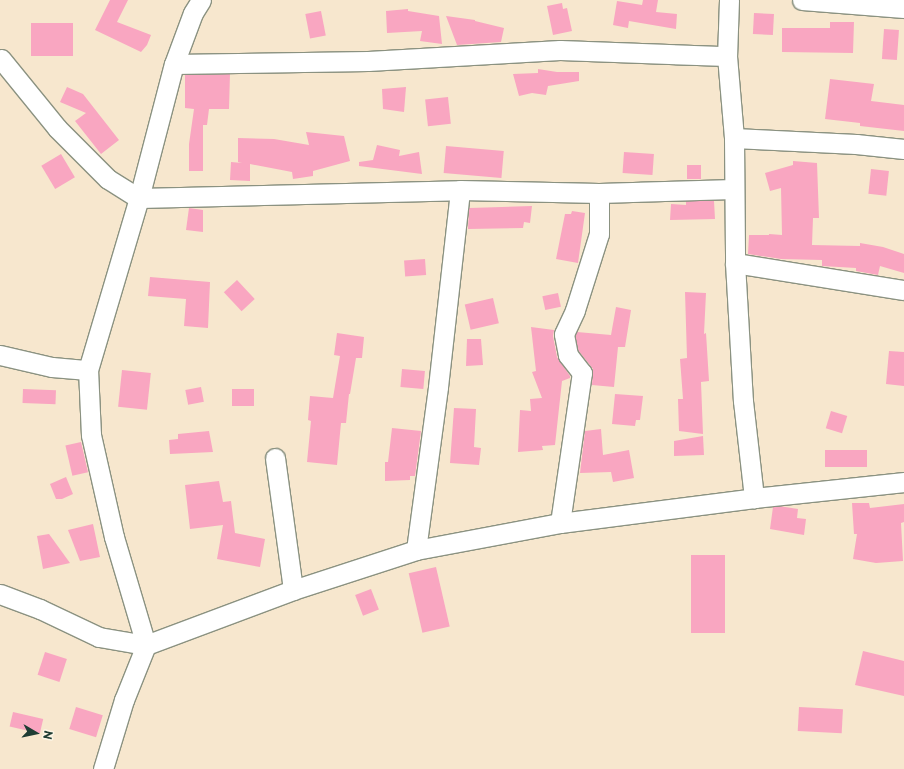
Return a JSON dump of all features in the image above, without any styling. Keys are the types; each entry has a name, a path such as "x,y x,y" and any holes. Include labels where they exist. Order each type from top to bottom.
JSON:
{"street":[{"path":"103,769 124,700 146,645 114,537 90,435 88,370 139,198 174,64 193,12 201,0"},
{"path":"729,0 727,56 734,138 735,263 743,401 754,498"},
{"path":"802,0 904,8"},
{"path":"174,64 368,60 560,50 727,56"},
{"path":"1,59 57,128 108,179 139,198 460,190 599,193 734,189"},
{"path":"734,138 856,144 904,149"},
{"path":"416,550 438,387 460,190"},
{"path":"560,523 582,373 568,355 564,334 575,310 599,234 599,193"},
{"path":"735,263 904,290"},
{"path":"0,355 52,367 88,370"},
{"path":"275,458 293,590"},
{"path":"0,598 0,594 40,609 99,637 146,645 293,590 416,550 560,523 754,498 904,482"}],"building":[{"path":"110,0 128,0 117,22 151,35 147,45 141,52 95,30"},
{"path":"643,0 658,0 656,12 677,14 676,29 629,21 628,28 613,25 617,1 642,5"},
{"path":"562,3 563,9 567,8 572,31 553,35 547,6"},
{"path":"408,9 408,11 439,16 442,44 420,41 422,31 387,33 386,11"},
{"path":"321,11 326,36 310,39 305,14"},
{"path":"754,13 774,14 773,35 753,34"},
{"path":"446,16 475,20 504,28 501,42 457,45"},
{"path":"830,22 854,22 853,53 782,52 782,28 830,28"},
{"path":"31,23 73,23 73,56 31,56"},
{"path":"884,29 899,30 897,60 882,59"},
{"path":"538,69 557,72 579,72 579,81 548,86 546,95 532,93 519,96 513,74 538,73"},
{"path":"230,74 229,109 209,109 207,125 203,125 203,171 189,171 189,144 194,109 185,108 185,75"},
{"path":"830,79 874,84 871,101 904,105 904,131 860,126 860,123 825,119"},
{"path":"67,87 83,94 119,140 101,154 75,121 86,113 60,102"},
{"path":"406,87 404,112 383,109 382,89"},
{"path":"448,97 451,124 428,126 425,99"},
{"path":"306,132 344,136 350,161 313,171 313,176 293,179 292,172 250,164 250,181 230,180 231,162 242,163 238,162 238,138 274,139 309,145"},
{"path":"377,145 400,150 399,156 419,152 422,174 359,166 359,162 373,160"},
{"path":"446,146 504,151 501,178 444,173"},
{"path":"624,152 654,154 652,175 623,173"},
{"path":"61,154 75,177 55,189 41,166"},
{"path":"793,161 817,163 819,218 813,218 812,245 860,246 860,243 883,247 904,254 904,273 880,266 878,275 856,271 856,268 822,266 822,260 781,259 748,254 749,235 782,235 781,188 770,191 765,173 793,165"},
{"path":"687,165 701,165 701,179 687,179"},
{"path":"871,169 889,171 886,196 868,194"},
{"path":"686,201 714,201 715,219 670,220 671,204 686,205"},
{"path":"532,206 530,223 524,222 523,228 468,229 469,208"},
{"path":"189,208 203,210 203,232 186,230"},
{"path":"572,211 585,213 578,263 556,259 565,214 571,214"},
{"path":"425,259 426,275 405,276 404,260"},
{"path":"150,277 210,282 208,328 184,326 186,299 148,296"},
{"path":"237,280 255,299 242,311 224,292"},
{"path":"685,292 706,293 704,334 706,333 709,381 701,382 703,434 679,431 678,399 683,399 680,359 687,358"},
{"path":"558,293 561,307 545,310 542,296"},
{"path":"493,298 499,323 471,330 465,305"},
{"path":"616,307 631,310 625,347 618,347 614,387 592,385 593,369 578,350 575,335 577,332 611,335"},
{"path":"531,327 554,330 553,336 557,357 570,378 562,381 555,445 542,446 543,450 518,452 520,410 531,411 530,399 542,398 532,372 536,371"},
{"path":"337,333 364,337 362,358 356,358 349,394 346,423 341,423 337,465 307,462 311,421 308,420 310,396 333,398 340,356 334,355"},
{"path":"467,339 481,339 483,365 466,366"},
{"path":"889,351 904,352 904,386 886,384"},
{"path":"402,369 425,371 423,389 400,387"},
{"path":"122,370 151,373 147,410 118,407"},
{"path":"201,387 204,402 188,405 185,390"},
{"path":"23,389 56,390 55,404 23,403"},
{"path":"232,389 254,389 254,406 232,406"},
{"path":"615,394 643,396 640,420 636,420 635,426 612,424"},
{"path":"454,408 476,409 474,447 481,448 479,465 450,463"},
{"path":"831,411 847,416 842,433 826,428"},
{"path":"392,428 421,431 415,476 410,476 410,480 385,481 385,462 388,462"},
{"path":"601,429 603,455 629,450 634,478 613,482 611,472 580,473 585,431"},
{"path":"209,431 213,452 170,454 169,440 178,439 178,434"},
{"path":"703,436 704,455 674,456 674,441"},
{"path":"81,442 88,472 72,476 65,446"},
{"path":"825,450 867,450 867,467 825,467"},
{"path":"66,477 73,494 62,499 56,499 50,484"},
{"path":"219,481 223,502 231,501 235,533 265,539 260,567 217,559 223,525 190,529 185,485"},
{"path":"852,503 869,503 870,508 904,504 904,522 901,523 903,561 876,563 853,559 857,534 854,534"},
{"path":"779,506 798,509 797,518 806,519 804,535 770,529 773,507"},
{"path":"93,524 100,557 80,561 68,530"},
{"path":"49,534 70,563 43,569 37,536"},
{"path":"691,555 725,555 725,633 691,633"},
{"path":"436,567 450,626 422,633 409,573"},
{"path":"371,589 379,610 363,616 355,595"},
{"path":"863,651 904,661 904,696 855,685"},
{"path":"45,652 67,659 59,682 38,675"},
{"path":"76,707 103,715 96,737 69,729"},
{"path":"799,707 843,709 842,733 798,731"},
{"path":"13,712 43,719 40,734 10,727"}]}
